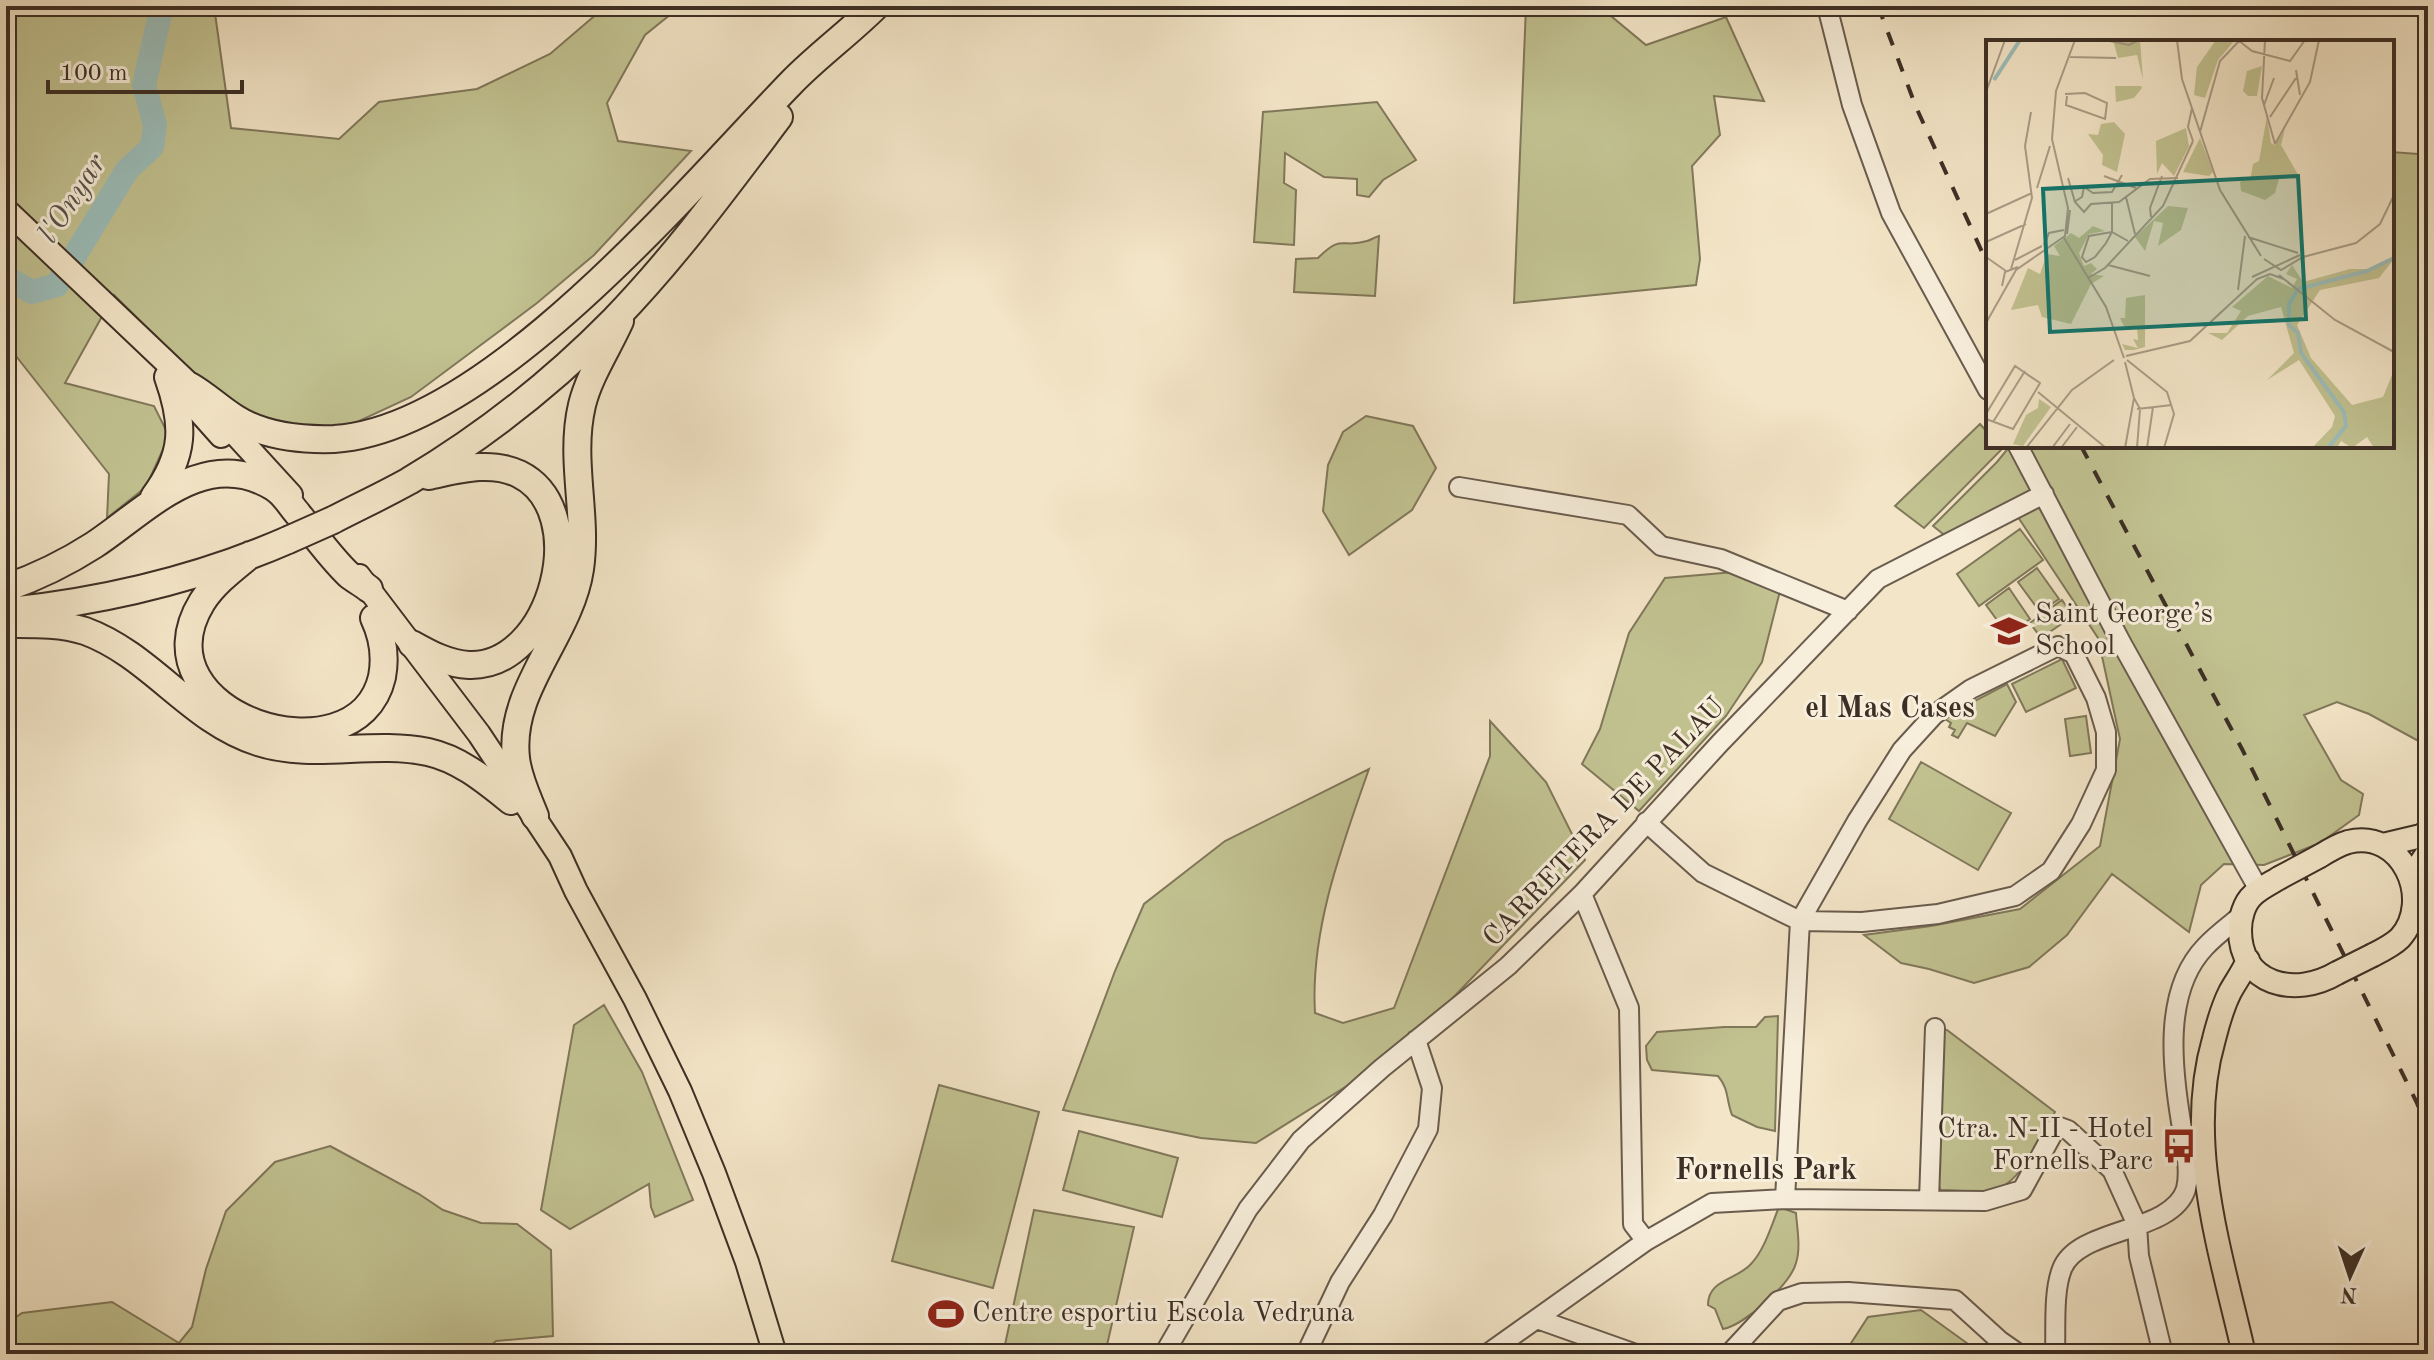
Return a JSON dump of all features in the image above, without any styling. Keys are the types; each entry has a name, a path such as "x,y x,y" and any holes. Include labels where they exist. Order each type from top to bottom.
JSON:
{"highway":[{"path":"179,381 244,422 300,438 335,439 363,435 386,429 428,410 496,367 571,306 645,236 797,77 876,6"},
{"path":"6,612 126,592 250,555 333,520 409,480 461,447 531,396 628,304 676,249 845,36"},
{"path":"535,816 516,759 518,718 575,594 582,540 577,468 583,403 628,304"},
{"path":"151,502 172,470 179,448 179,381"},
{"path":"409,480 480,466 519,474 545,496 558,534 558,559 546,605 535,627 522,644 509,654 472,665 452,662 412,644"},
{"path":"6,588 62,565 123,525 151,502 189,481 214,474 238,475 275,487 349,575 369,589"},
{"path":"250,555 201,603 189,644 190,661 202,685 219,704 237,715 264,726 309,732 337,727 357,716 379,689 385,664 380,631 374,618"},
{"path":"6,624 61,627 83,631 108,642 139,660 211,719 233,733 258,742 313,752 378,749 428,752 450,759 471,771 511,801"}],"main road":[{"path":"6,210 283,485 412,644 535,816 560,856 680,1091 747,1262 775,1354"},
{"path":"179,381 423,680 576,891"},
{"path":"2383,845 2421,836 2428,831"},
{"path":"2366,841 2383,845 2407,864 2417,897 2409,925 2401,937 2373,955 2305,986 2287,986 2268,979 2248,960 2241,940 2242,915 2249,899 2259,890 2349,842 2366,841"},
{"path":"2414,885 2420,864 2428,852"},
{"path":"2244,1354 2205,1172 2204,1098 2213,1042 2220,1020 2229,994 2248,960"},
{"path":"2220,1020 2247,989 2268,979"}],"street":[{"path":"1827,6 1852,105 1891,213 1986,386"},
{"path":"2019,448 2122,644 2259,890"},
{"path":"1459,487 1628,515 1661,546 1721,559 1848,611"},
{"name":"CARRETERA DE PALAU","path":"1164,1354 1248,1209 1301,1140 1416,1040 1508,966 1582,894 1646,822 1878,579 2044,494"},
{"path":"1646,822 1703,873 1800,921 1862,922 1938,914 2015,896 2051,871 2081,824 2106,770 2106,732 2096,698 2074,654 2058,646 1971,689 1934,715 1902,750 1857,821 1800,921 1785,1199"},
{"path":"1582,894 1629,1008 1633,1224 1646,1241"},
{"path":"2055,1354 2062,1267 2077,1249 2165,1214 2177,1204 2187,1185 2175,1084 2176,1010 2184,979 2204,948 2242,915"},
{"path":"1929,1200 1935,1028"},
{"path":"1306,1354 1340,1282 1383,1215 1428,1129 1432,1088 1416,1040"},
{"path":"1487,1354 1646,1241 1712,1203 1785,1199 1985,1201 2022,1190 2057,1126 2068,1130 2112,1170 2137,1225 2139,1256 2163,1354"},
{"path":"1729,1354 1778,1301 1802,1293 1848,1292 1955,1300 2019,1354"},
{"path":"1537,1319 1636,1354"}],"green space":[{"path":"6,6 214,6 231,128 339,139 379,102 477,89 550,54 606,6 681,6 645,35 607,103 618,141 691,151 594,255 537,303 411,397 342,429 300,426 246,412 197,377 114,295 65,383 154,406 169,436 146,487 107,518 109,474 12,351 6,352"},
{"path":"1526,6 1606,6 1605,11 1646,45 1726,17 1764,101 1714,96 1720,135 1692,166 1700,259 1696,285 1514,303"},
{"path":"1377,102 1416,160 1383,180 1369,197 1357,195 1357,179 1324,177 1285,153 1284,183 1296,190 1294,245 1254,242 1263,112"},
{"path":"2428,139 2428,734 2424,744 2369,714 2337,702 2304,715 2341,780 2363,794 2359,815 2320,843 2264,865 2224,864 2201,885 2189,932 2112,874 2067,935 2029,967 1974,983 1901,963 1864,935 2020,909 2100,846 2120,739 2098,638 2008,502 1947,537 1933,526 2008,448 2394,448 2394,152 2418,154"},
{"path":"1379,236 1375,296 1294,292 1296,259 1318,258 1338,244 1358,243"},
{"path":"1366,416 1413,426 1436,468 1412,510 1349,555 1323,511 1328,465 1343,432"},
{"path":"1980,424 1986,431 1986,448 2003,448 1924,528 1895,506"},
{"path":"2020,529 2043,560 1979,606 1957,574"},
{"path":"2037,568 2059,599 2040,612 2018,582"},
{"path":"1746,571 1780,591 1762,662 1726,716 1639,811 1582,764 1600,729 1629,633 1665,578"},
{"path":"2009,588 2030,619 2008,635 1986,605"},
{"path":"2062,600 2073,616 2041,638 2030,623"},
{"path":"2062,659 2076,688 2026,712 2012,684"},
{"path":"2007,684 2016,702 1995,736 1967,723 1958,738 1952,735 1955,730 1949,727 1951,723 1945,719 1950,714"},
{"path":"2086,716 2091,753 2070,756 2065,719"},
{"path":"1490,721 1546,782 1585,860 1401,1052 1256,1143 1201,1138 1063,1110 1115,971 1144,904 1225,841 1369,769 1339,858 1323,920 1315,982 1315,1013 1343,1023 1394,1008 1490,756"},
{"path":"1921,762 2011,813 1978,870 1889,819"},
{"path":"604,1005 642,1072 693,1200 655,1217 649,1184 570,1229 541,1210 574,1025"},
{"path":"1778,1016 1775,1131 1757,1127 1732,1115 1726,1090 1718,1076 1652,1070 1647,1060 1646,1046 1657,1032 1756,1027 1765,1017"},
{"path":"1942,1030 1947,1030 2055,1112 2021,1169 2013,1179 1993,1190 1941,1190 1938,1186"},
{"path":"939,1085 1039,1112 993,1288 892,1261"},
{"path":"1079,1131 1178,1158 1162,1217 1063,1190"},
{"path":"330,1146 443,1210 481,1223 517,1224 551,1250 553,1336 496,1341 481,1354 31,1354 6,1344 6,1324 22,1313 112,1302 179,1343 192,1327 206,1269 226,1211 275,1162"},
{"path":"1779,1207 1796,1213 1798,1251 1792,1272 1754,1312 1723,1329 1715,1309 1708,1305 1709,1296 1718,1285 1745,1269 1756,1258"},
{"path":"1034,1210 1134,1227 1105,1354 1003,1354"},
{"path":"1921,1310 1982,1354 1844,1354 1868,1317"}],"waterway":[{"name":"l'Onyar","path":"6,285 14,282 32,292 57,285 127,170 152,147 155,125 144,85 162,6"}],"railway":[{"path":"1878,6 1916,107 1986,261"},
{"path":"2082,448 2242,749 2417,1103 2428,1133"}],"place":[{"name":"Saint George’s School","path":"2009,631"},
{"name":"Ctra. N-II - Hotel Fornells Parc","path":"2179,1146"},
{"name":"Centre esportiu Escola Vedruna","path":"946,1314"}],"district":[{"name":"el Mas Cases","path":"1890,709"},
{"name":"Fornells Park","path":"1766,1171"}]}
